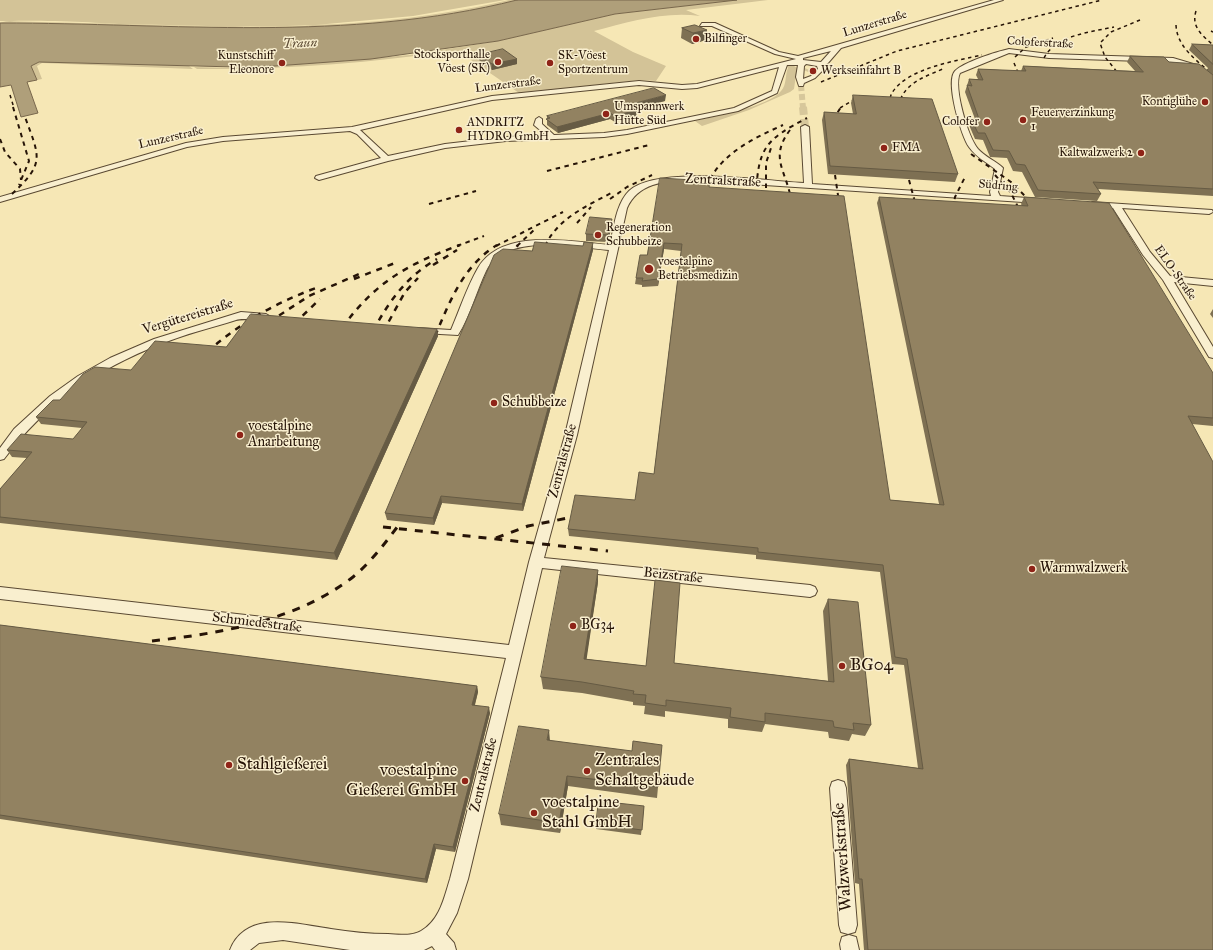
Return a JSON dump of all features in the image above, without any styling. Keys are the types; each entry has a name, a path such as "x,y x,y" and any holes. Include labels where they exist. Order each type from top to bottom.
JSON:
{"street":[{"path":"975,0 987,4"},
{"name":"Lunzerstraße","path":"0,200 150,154 186,145 223,139 338,129 354,129 484,99 639,83 674,87 697,86 799,62 812,54 1000,0"},
{"name":"Lunzerstraße","path":"702,25 713,24 784,54 799,62 820,66"},
{"name":"Lunzerstraße","path":"820,66 839,47"},
{"name":"Coloferstraße","path":"996,198 994,192 999,168 977,153 971,145 957,104 954,78 957,72 981,60 1009,51 1049,56 1172,60 1198,67 1213,81"},
{"name":"Lunzerstraße","path":"812,54 820,55 820,66"},
{"path":"319,178 386,159 466,143 614,134 736,110 775,92 779,86 783,66 799,62 802,81 820,66"},
{"path":"539,119 538,125 540,128 552,137"},
{"path":"805,127 808,186"},
{"path":"354,129 360,132 386,159"},
{"name":"Zentralstraße","path":"433,934 443,922 459,879 513,652 565,450 571,435 627,198 635,190 655,181 689,178 808,186"},
{"name":"Südring","path":"808,186 1046,201"},
{"path":"1085,204 1209,212"},
{"name":"ELO-Straße","path":"1116,206 1146,253 1167,279 1213,355"},
{"path":"414,330 454,333 482,268 488,259 506,248 525,243 537,242 614,248"},
{"path":"1167,279 1213,283"},
{"name":"Vergütereistraße","path":"0,456 18,432 54,399 82,378 114,360 158,341 241,315 274,318"},
{"name":"Beizstraße","path":"536,562 810,591"},
{"name":"Schmiedestraße","path":"0,593 513,652"},
{"name":"Walzwerkstraße","path":"838,788 848,925"},
{"path":"244,944 257,933 283,931 383,946 410,945 422,942 433,934 447,950"}],"shaded area":[{"path":"0,0 505,0 413,16 305,26 250,27 0,21"},
{"path":"509,0 517,0 453,13 389,22 324,26 260,28 0,23 36,21 218,26 315,25 412,17 460,10"},
{"name":"SK-Vöest Sportzentrum","path":"737,0 768,0 686,10 700,16 660,16 594,31 633,52 666,66 656,81 640,80 519,93 458,51 389,59 293,67 197,69 194,67 236,68 275,66 410,55 498,41 615,14"},
{"path":"46,61 189,66 193,69 42,63 37,66 42,79 37,80 31,66 36,63"},
{"path":"791,64 797,68 794,89 790,92 749,110 702,126 695,121 741,110 765,102 774,97 783,89 788,68 787,66"}],"water":[{"name":"Traun","path":"517,0 737,0 615,14 498,41 371,59 275,66 236,67 39,62 31,66 37,80 27,82 38,113 21,117 11,85 0,87 0,23 260,28 324,26 389,22 453,13"}],"building":[{"path":"695,25 707,30 693,33 682,28"},
{"path":"1192,44 1213,45 1213,64"},
{"path":"503,49 517,59 492,64 478,55"},
{"name":"Kaltwalzwerk 2","path":"1130,56 1164,57 1169,62 1199,64 1213,75 1213,189 1093,182 1101,194 1038,190 1025,165 1016,164 1009,151 993,150 985,133 978,133 971,119 979,119 967,85 972,86 969,79 983,80 978,69 1026,71 1023,66 1143,72"},
{"path":"654,88 666,95 628,105 637,110 615,116 610,113 557,127 546,119 550,118 547,116"},
{"name":"FMA","path":"853,95 932,99 958,174 830,166 824,112 856,114"},
{"name":"Warmwalzwerk","path":"660,178 710,181 709,187 844,196 890,500 944,505 879,197 1028,206 1024,197 1109,203 1213,373 1213,418 1188,416 1213,462 1213,950 868,950 862,879 859,879 849,759 923,769 907,659 895,657 883,565 758,552 758,548 568,529 575,495 635,500 639,472 654,474 682,244 664,243 658,279 642,281 643,278 636,278 640,255 647,255"},
{"path":"590,217 612,219 608,235 586,234"},
{"name":"Schubbeize","path":"535,242 583,246 584,242 593,243 522,504 441,496 433,518 385,513 494,255 503,249 532,251"},
{"name":"voestalpine Anarbeitung","path":"251,314 437,329 334,553 0,517 0,489 32,452 7,450 21,434 73,439 87,422 36,417 53,400 60,400 83,374 95,367 131,370 155,341 226,347"},
{"path":"562,566 598,570 584,659 646,666 655,580 680,583 674,663 834,682 828,599 858,602 871,725 853,723 854,730 834,727 833,721 765,713 765,722 730,717 731,708 666,700 666,706 645,703 646,695 633,694 634,691 541,677"},
{"name":"Stahlgießerei","path":"0,625 477,686 472,705 489,707 453,847 434,844 425,879 0,815"},
{"path":"519,726 549,730 547,740 632,751 633,741 662,745 658,787 567,776 559,823 499,814"},
{"path":"599,801 644,806 642,830 596,824"}],"tunnel":[{"path":"801,85 803,108"},
{"path":"803,107 805,127"}],"railway":[{"path":"821,82 897,51 1102,0"},
{"path":"1196,11 1196,26 1201,34 1213,45"},
{"path":"1121,77 1105,57 1100,43 1111,32 1140,20"},
{"path":"1176,25 1177,33 1184,47 1213,75"},
{"path":"1044,58 1050,50 1065,39 1114,27"},
{"path":"1015,57 1026,47 1053,38"},
{"path":"889,105 892,93 899,84 909,77 946,63 982,55"},
{"path":"1014,63 1020,77"},
{"path":"899,106 905,91 916,81 945,68"},
{"path":"10,95 14,108"},
{"path":"841,108 860,96"},
{"path":"13,107 29,161 19,185"},
{"path":"833,120 841,108"},
{"path":"12,194 30,175 35,167 36,151 25,117"},
{"path":"756,196 759,167 766,147 782,133 807,118"},
{"path":"706,187 712,175 728,157 749,142 783,125"},
{"path":"790,130 784,140 780,156 791,199"},
{"path":"0,139 5,152 20,169 21,180"},
{"path":"547,171 649,145"},
{"path":"766,197 766,163 772,145"},
{"path":"971,154 1011,182 1034,205"},
{"path":"610,199 627,187 652,175"},
{"path":"835,175 839,202"},
{"path":"995,175 1011,193 1021,213"},
{"path":"953,208 955,197 965,177"},
{"path":"909,180 916,206"},
{"path":"429,204 476,191"},
{"path":"545,246 557,228 565,220 583,208 613,192"},
{"path":"577,223 591,207"},
{"path":"496,246 563,212"},
{"path":"518,245 534,230"},
{"path":"457,246 484,236"},
{"path":"342,328 367,298 394,276 409,267 460,245"},
{"path":"435,336 452,297 466,274 475,263 497,245"},
{"path":"509,256 518,245"},
{"path":"543,249 545,245"},
{"path":"433,265 457,250"},
{"path":"373,331 386,309 400,290 417,273 437,259"},
{"path":"354,279 395,263"},
{"path":"269,322 309,296 359,274"},
{"path":"383,332 405,292 418,278"},
{"path":"207,352 232,332 258,315 286,300 316,288"},
{"path":"294,324 320,299"},
{"path":"496,538 528,526 573,517"},
{"path":"396,528 401,522"},
{"path":"383,527 396,528"},
{"path":"152,641 231,629 283,614 307,604 331,592 353,577 373,558 396,528"},
{"path":"396,528 608,551"}],"place":[{"name":"Bilfinger","path":"696,39"},
{"name":"Stocksporthalle Vöest (SK)","path":"498,62"},
{"name":"Kunstschiff Eleonore","path":"282,63"},
{"name":"SK-Vöest Sportzentrum","path":"550,63"},
{"name":"Werkseinfahrt B","path":"813,71"},
{"name":"Kontiglühe","path":"1205,102"},
{"name":"Umspannwerk Hütte Süd","path":"606,114"},
{"name":"Feuerverzinkung 1","path":"1023,120"},
{"name":"Colofer","path":"987,122"},
{"name":"ANDRITZ HYDRO GmbH","path":"459,130"},
{"name":"FMA","path":"884,148"},
{"name":"Kaltwalzwerk 2","path":"1141,153"},
{"name":"Regeneration Schubbeize","path":"598,235"},
{"name":"voestalpine Betriebsmedizin","path":"649,269"},
{"name":"Schubbeize","path":"494,403"},
{"name":"voestalpine Anarbeitung","path":"240,435"},
{"name":"Warmwalzwerk","path":"1032,569"},
{"name":"BG34","path":"573,626"},
{"name":"BG04","path":"842,666"},
{"name":"Stahlgießerei","path":"229,765"},
{"name":"Zentrales Schaltgebäude","path":"587,771"},
{"name":"voestalpine Gießerei GmbH","path":"465,781"},
{"name":"voestalpine Stahl GmbH","path":"534,813"}]}
